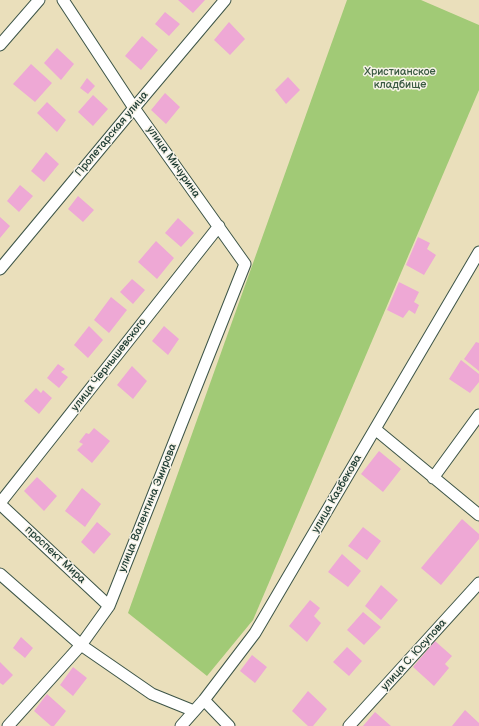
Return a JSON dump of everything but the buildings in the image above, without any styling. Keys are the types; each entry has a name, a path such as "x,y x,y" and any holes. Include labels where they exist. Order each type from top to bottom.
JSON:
{"street":[{"path":"0,45 38,0"},
{"name":"улица Мичурина","path":"63,0 134,108 245,264"},
{"name":"Пролетарская улица","path":"0,269 225,0"},
{"name":"улица Чернышевского","path":"0,504 218,226"},
{"name":"улица Казбекова","path":"181,726 204,700 255,633 479,252"},
{"name":"улица Валентина Эмирова","path":"8,726 81,645 109,606 245,264"},
{"path":"433,478 479,415"},
{"path":"375,429 479,515"},
{"name":"проспект Мира","path":"0,504 109,606"},
{"path":"0,574 81,645 152,694 194,712"},
{"name":"улица С. Юсупова","path":"349,726 479,583"},
{"path":"204,700 229,726"}],"green space":[{"name":"Христианское кладбище","path":"347,0 421,0 479,25 479,90 253,620 207,676 128,613"}]}
